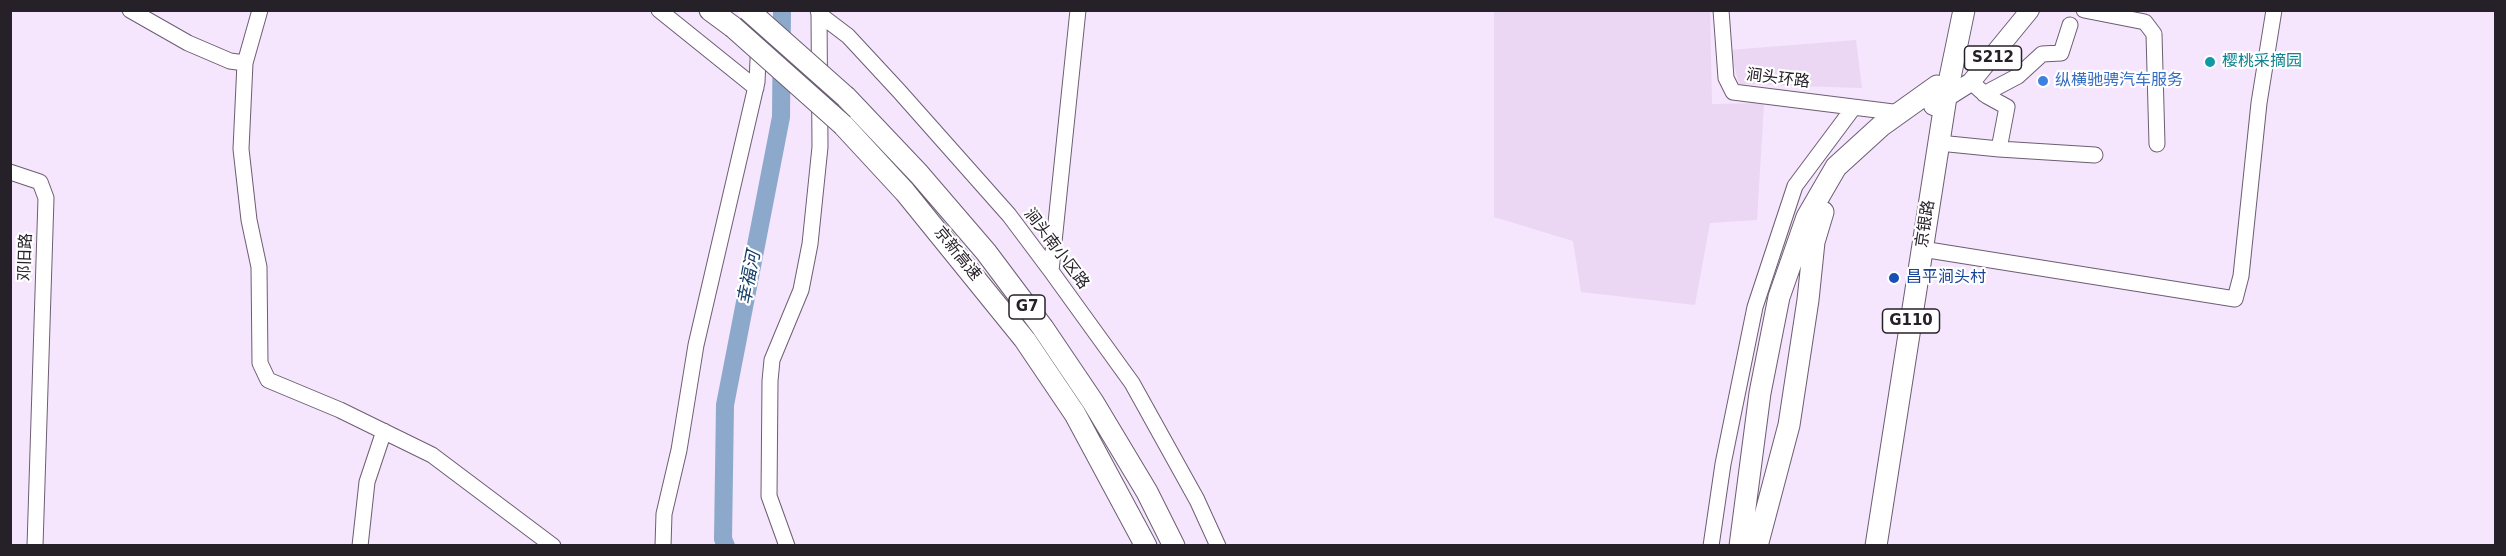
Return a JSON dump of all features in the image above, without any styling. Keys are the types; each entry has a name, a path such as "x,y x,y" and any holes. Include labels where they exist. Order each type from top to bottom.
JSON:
{"highway":[{"name":"京新高速","path":"710,10 733,27 843,125 912,200 1025,340 1076,414 1145,543"},
{"name":"京新高速","path":"748,10 846,98 919,174 979,243 1043,328 1094,402 1147,492 1173,544"},
{"name":"京银路","path":"1876,546 1939,143 1951,10"},
{"name":"京银路","path":"1865,546 1942,91 1964,10"},
{"path":"1740,546 1760,393 1779,297 1801,232 1824,185 1836,167 1881,126 1901,112 1942,91"},
{"path":"1757,546 1789,425 1808,300 1814,242 1820,218 1832,197 1863,158 1942,91"}],"main road":[{"name":"S212","path":"1942,91 1980,61 2022,10"},
{"name":"S212","path":"1942,91 1978,88 2030,10"}],"street":[{"path":"130,10 188,43 230,61 245,63"},
{"path":"261,10 245,63 241,149 249,220 259,267 262,371 268,380 384,431 432,455 554,546"},
{"path":"659,10 756,88"},
{"path":"663,546 664,514 679,450 696,345 756,88 760,10"},
{"path":"1051,271 1077,10"},
{"name":"涧头环路","path":"1721,10 1726,78 1733,92 1901,112"},
{"path":"2084,10 2145,22 2154,34 2157,144"},
{"path":"1922,249 2235,300 2241,276 2259,103 2274,10"},
{"path":"787,546 769,496 770,381 772,360 801,290 810,244 820,147 818,12"},
{"name":"涧头南小区路","path":"818,12 848,36 899,91 1009,215 1051,271 1132,383 1197,500 1218,546"},
{"path":"1978,88 2018,76 2042,54 2061,53 2070,25"},
{"path":"1978,88 2007,107 1999,148"},
{"path":"1711,546 1723,464 1755,307 1795,186 1854,107"},
{"path":"1939,143 2095,155"},
{"name":"邓旧路","path":"10,172 40,182 46,198 35,546"},
{"path":"360,546 367,482 384,431"}],"shaded area":[{"path":"1494,11 1710,11 1712,104 1764,103 1757,220 1710,223 1695,305 1581,292 1573,241 1494,217"},
{"path":"1856,40 1862,88 1739,84 1730,50"}],"waterway":[{"name":"幸福河","path":"726,546 723,539 725,405 781,117 782,10"}],"place":[{"name":"樱桃采摘园","path":"2210,62"},
{"name":"纵横驰骋汽车服务","path":"2043,81"},
{"name":"昌平涧头村","path":"1894,278"}]}
